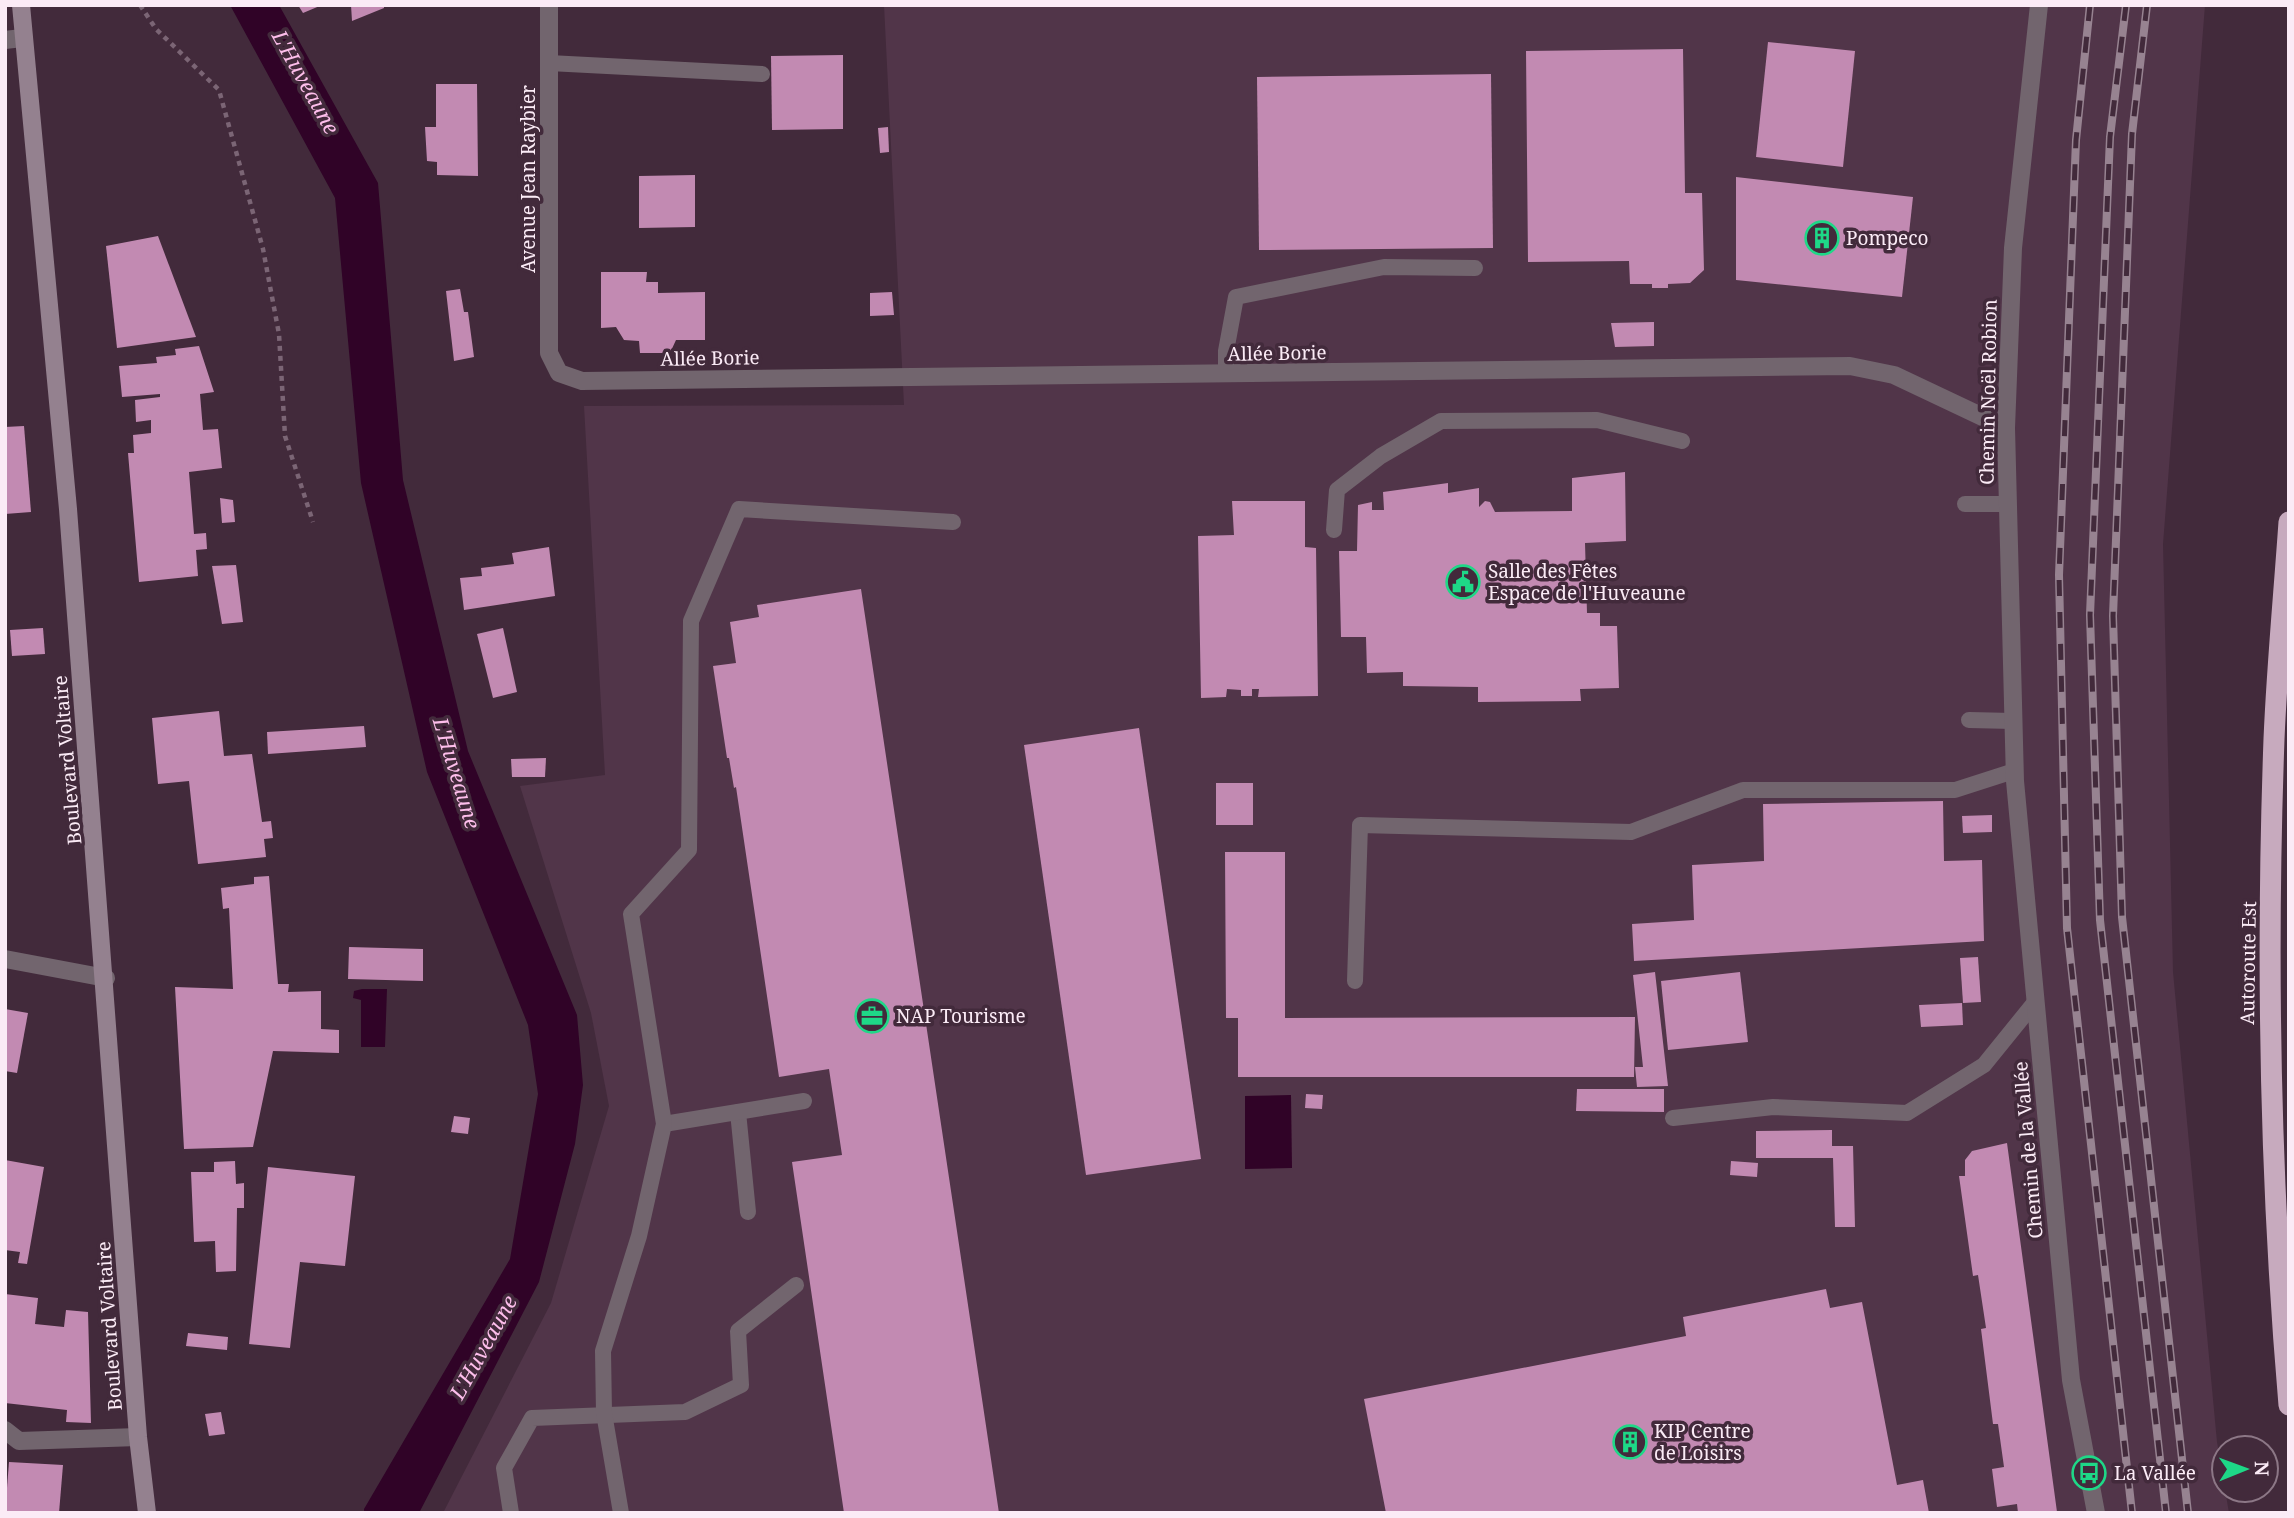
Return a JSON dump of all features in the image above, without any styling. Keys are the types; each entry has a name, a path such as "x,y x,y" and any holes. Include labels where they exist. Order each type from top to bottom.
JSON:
{"highway":[{"name":"Autoroute Est","path":"2289,522 2274,738 2269,1051 2280,1306 2289,1405"}],"main road":[{"name":"Boulevard Voltaire","path":"21,5 14,39 68,509 106,978 138,1437 147,1513"}],"street":[{"name":"Avenue Jean Raybier","path":"548,353 549,5"},
{"name":"Chemin Noël Robion","path":"2015,776 2006,428 2013,248 2039,5"},
{"name":"Allée Borie","path":"548,353 559,373 582,381 1850,366 1894,375 2006,428"},
{"name":"Chemin de la Vallée","path":"2015,776 2071,1380 2096,1513"},
{"path":"5,959 106,978"},
{"path":"5,1430 19,1441 138,1437"}],"lane":[{"path":"549,63 762,74"},
{"path":"1226,374 1226,351 1236,297 1384,267 1475,268"},
{"path":"1334,530 1338,490 1381,456 1441,421 1597,420 1682,441"},
{"path":"1965,505 2008,504"},
{"path":"621,1513 604,1413 603,1351 639,1236 664,1124 631,914 689,850 691,621 739,509 953,522"},
{"path":"1969,720 2013,721"},
{"path":"1354,981 1360,825 1631,832 1743,790 1955,790 2015,776"},
{"path":"1673,1118 1773,1107 1907,1112 1984,1066 2035,1002"},
{"path":"664,1124 804,1101"},
{"path":"738,1112 748,1212"},
{"path":"512,1513 504,1468 532,1418 604,1413 685,1412 741,1384 738,1331 796,1285"}],"path":[{"path":"140,5 156,29 219,90 263,249 279,334 285,436 313,522"}],"shaded area":[{"path":"884,5 2205,5 2163,544 2173,972 2216,1434 2210,1434 2210,1504 2227,1504 2229,1513 443,1513 551,1303 609,1106 591,1013 520,786 605,775 584,406 904,405"}],"water":[{"name":"L'Huveaune","path":"230,5 279,5 378,183 403,480 468,751 577,1015 583,1085 575,1144 539,1282 419,1513 364,1513 364,1509 510,1259 538,1094 528,1025 427,772 361,483 335,198"},
{"path":"387,989 385,1047 361,1047 361,1000 353,998 354,991"},
{"path":"1291,1095 1292,1168 1245,1169 1245,1096"}],"building":[{"path":"298,5 322,5 303,13"},
{"path":"351,5 384,5 384,8 352,21"},
{"path":"1768,42 1855,51 1843,167 1756,157"},
{"path":"1683,49 1685,193 1702,193 1704,270 1690,283 1652,288 1652,284 1630,284 1629,261 1528,262 1526,51"},
{"path":"843,55 843,129 772,130 771,56"},
{"path":"1491,74 1493,248 1259,250 1257,77"},
{"path":"436,84 477,84 478,176 437,175 437,162 427,161 425,127 436,127"},
{"path":"888,127 889,152 880,153 878,128"},
{"path":"695,175 695,227 639,228 639,176"},
{"name":"Pompeco","path":"1736,177 1913,197 1902,297 1736,280"},
{"path":"158,236 196,337 117,348 106,246"},
{"path":"601,272 647,272 646,282 658,282 658,293 705,292 705,340 676,340 670,353 640,353 639,341 624,340 616,327 601,328"},
{"path":"460,289 464,312 468,312 474,357 454,361 446,291"},
{"path":"892,292 894,315 870,316 870,293"},
{"path":"1654,322 1654,346 1615,347 1611,323"},
{"path":"199,346 214,392 200,394 203,430 218,429 222,468 189,472 194,534 206,533 207,549 196,550 198,576 139,582 128,453 134,453 133,435 151,433 151,420 136,422 135,400 160,397 160,394 122,397 119,366 157,363 156,357 176,355 175,349"},
{"path":"24,426 31,512 5,514 5,427"},
{"name":"Salle des Fêtes Espace de l'Huveaune","path":"1625,472 1626,541 1585,543 1587,613 1600,613 1600,626 1617,626 1619,688 1580,689 1581,701 1478,702 1478,687 1403,686 1403,672 1367,673 1366,637 1341,637 1339,551 1357,551 1358,505 1372,502 1372,510 1384,510 1383,492 1448,483 1448,493 1479,488 1479,507 1485,501 1490,502 1495,512 1572,511 1572,478"},
{"path":"220,498 233,500 235,522 222,523"},
{"path":"1232,501 1305,501 1305,547 1316,548 1318,696 1258,697 1259,689 1252,689 1252,696 1241,696 1241,690 1227,689 1226,697 1201,698 1198,536 1234,535"},
{"path":"549,547 555,596 464,610 460,578 482,576 481,568 514,564 512,553"},
{"path":"236,565 243,622 222,624 212,566"},
{"name":"NAP Tourisme","path":"861,589 999,1513 844,1513 792,1162 842,1155 829,1069 779,1077 736,787 734,788 727,758 713,666 736,663 730,622 759,617 757,605"},
{"path":"43,628 45,654 12,656 10,630"},
{"path":"503,628 517,692 493,698 477,634"},
{"path":"219,711 224,756 252,754 262,822 271,821 273,838 264,839 266,857 198,864 189,781 158,784 152,718"},
{"path":"364,726 366,747 268,754 267,732"},
{"path":"1139,728 1201,1159 1086,1175 1024,745"},
{"path":"546,758 545,777 512,777 511,759"},
{"path":"1216,783 1253,783 1253,825 1216,825"},
{"path":"1943,801 1944,861 1982,860 1984,941 1634,961 1632,924 1694,920 1692,865 1764,861 1763,804"},
{"path":"1992,815 1992,832 1963,833 1962,816"},
{"path":"1225,852 1285,852 1285,1018 1635,1017 1634,1077 1238,1077 1238,1018 1226,1018"},
{"path":"269,876 278,984 289,984 288,992 321,991 321,1029 339,1030 339,1053 273,1051 253,1147 184,1149 175,987 233,989 229,908 223,909 221,888 254,884 254,877"},
{"path":"349,947 423,949 423,981 348,979"},
{"path":"1978,957 1981,1002 1963,1003 1960,958"},
{"path":"1655,972 1668,1086 1637,1087 1635,1067 1643,1067 1633,975"},
{"path":"1740,972 1748,1042 1668,1050 1661,981"},
{"path":"1962,1003 1963,1025 1921,1027 1919,1005"},
{"path":"5,1009 28,1013 17,1073 5,1071"},
{"path":"1577,1089 1664,1089 1664,1112 1576,1111"},
{"path":"1306,1094 1323,1095 1322,1109 1305,1108"},
{"path":"454,1116 470,1118 468,1134 451,1132"},
{"path":"1832,1130 1832,1146 1853,1146 1855,1227 1835,1227 1833,1158 1756,1158 1756,1131"},
{"path":"2007,1143 2057,1512 2055,1513 2018,1513 2017,1504 1997,1507 1992,1469 2004,1467 1998,1424 1993,1424 1981,1329 1986,1328 1978,1275 1973,1276 1959,1176 1965,1176 1965,1160 1972,1151"},
{"path":"5,1160 44,1167 27,1264 18,1263 20,1252 5,1250"},
{"path":"235,1161 236,1184 244,1183 244,1208 237,1208 236,1271 216,1272 215,1241 194,1242 191,1172 214,1172 214,1162"},
{"path":"1731,1161 1758,1163 1757,1177 1730,1175"},
{"path":"268,1167 355,1176 345,1266 300,1262 290,1348 249,1344"},
{"name":"KIP Centre de Loisirs","path":"1826,1289 1830,1308 1862,1302 1897,1485 1923,1480 1929,1513 1386,1513 1364,1399 1686,1336 1683,1317"},
{"path":"5,1294 38,1298 35,1324 64,1327 66,1310 88,1312 91,1423 66,1422 67,1410 5,1403"},
{"path":"188,1333 228,1337 227,1350 186,1346"},
{"path":"221,1412 225,1434 209,1436 205,1414"},
{"path":"9,1462 63,1465 59,1513 5,1513"}],"railway":[{"path":"2090,5 2076,140 2059,575 2067,928 2132,1513"},
{"path":"2126,5 2110,137 2090,615 2100,920 2166,1513"},
{"path":"2147,5 2132,134 2113,616 2122,917 2188,1513"}],"place":[{"name":"Pompeco","path":"1822,238"},
{"name":"Salle des Fêtes Espace de l'Huveaune","path":"1463,582"},
{"name":"NAP Tourisme","path":"872,1016"},
{"name":"KIP Centre de Loisirs","path":"1630,1442"},
{"name":"La Vallée","path":"2089,1473"}]}
